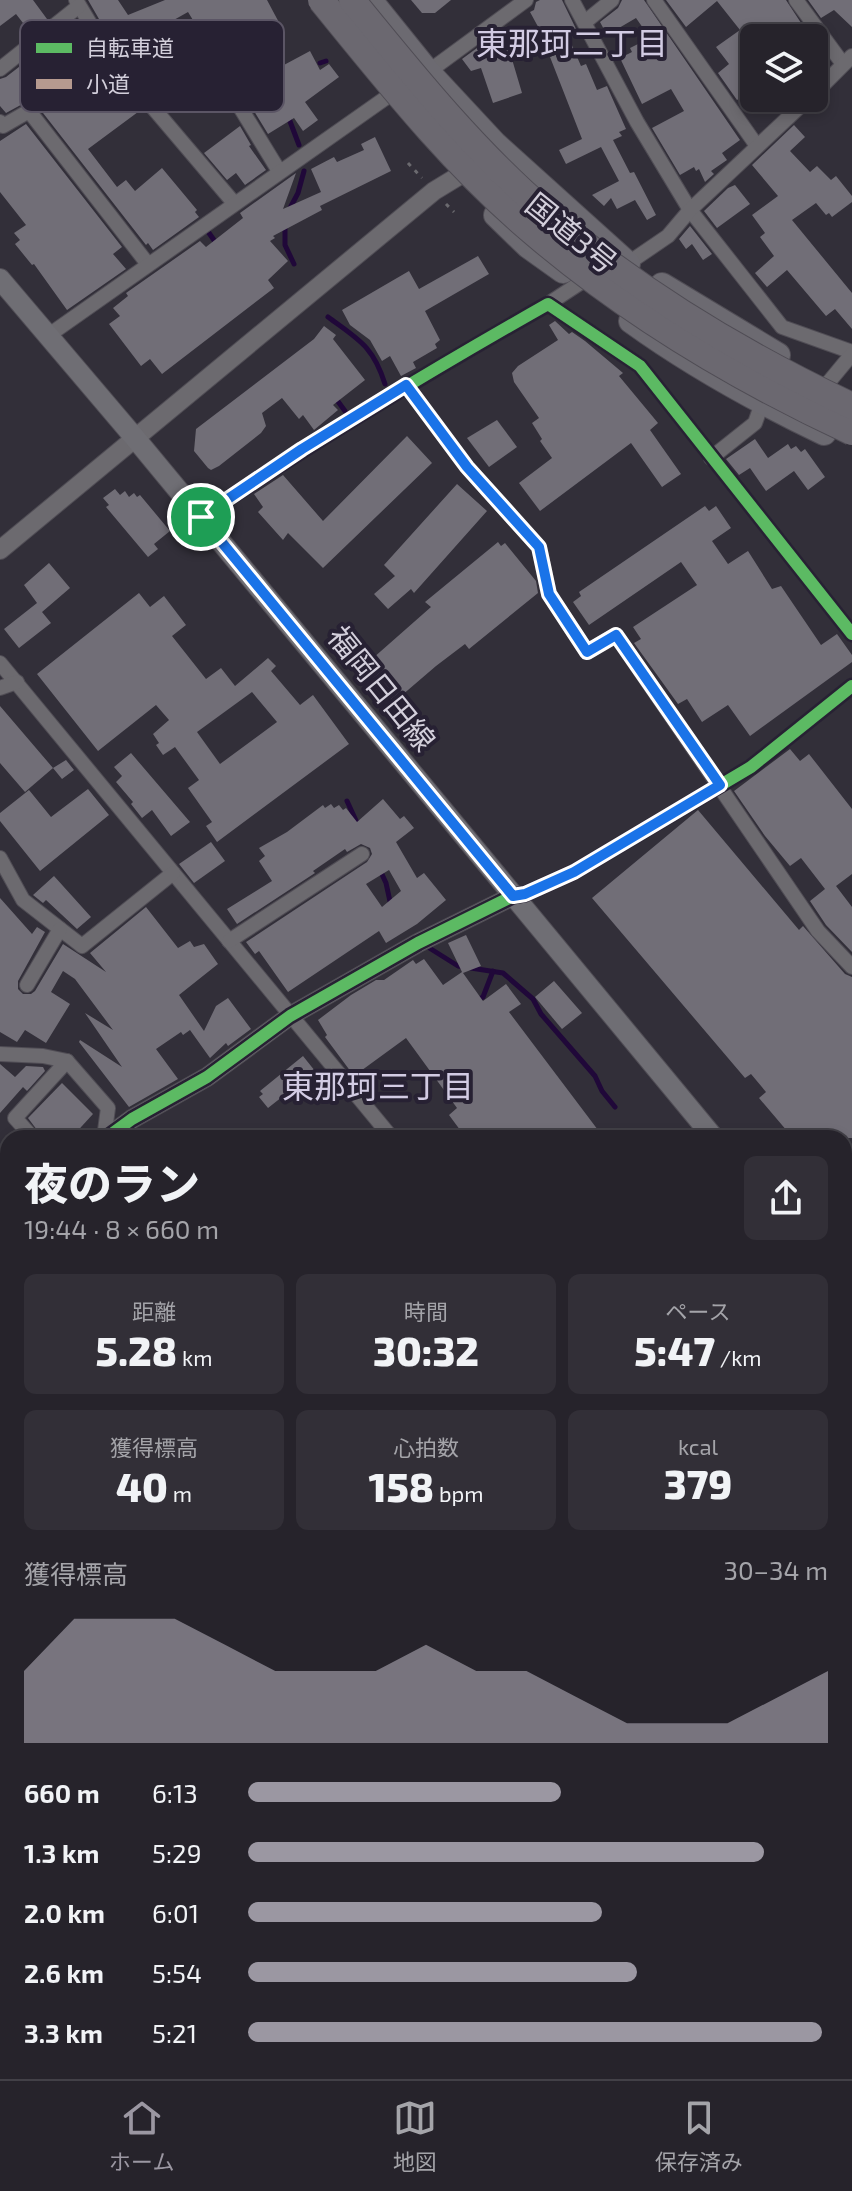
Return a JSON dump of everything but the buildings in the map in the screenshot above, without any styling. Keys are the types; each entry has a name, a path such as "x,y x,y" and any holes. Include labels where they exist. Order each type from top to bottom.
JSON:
{"highway":[{"name":"国道3号","path":"311,0 387,97 457,177 528,246 669,349 762,403 852,444"},
{"path":"321,0 401,98 475,178 532,232 640,314 705,356 790,403 852,432"},
{"path":"352,0 420,83 548,215 654,294 717,336 852,406"},
{"name":"国道3号","path":"370,0 428,72 495,144 627,264 828,383 852,392"}],"main road":[{"name":"福岡日田線","path":"0,279 201,517 707,1130"}],"street":[{"path":"428,72 526,0"},
{"path":"572,0 637,122 690,210 782,327 852,353 828,383"},
{"path":"585,22 612,0"},
{"path":"654,0 757,146"},
{"path":"796,0 847,60 828,80"},
{"path":"57,20 77,3"},
{"path":"0,69 20,52"},
{"path":"49,335 147,263 387,97"},
{"path":"0,122 3,126 27,112"},
{"path":"30,112 147,263"},
{"path":"156,112 234,203"},
{"path":"243,112 279,171"},
{"path":"627,264 668,236 690,210 794,112"},
{"path":"0,550 495,144"},
{"path":"201,517 302,449 580,283"},
{"path":"548,304 640,366 852,634"},
{"path":"406,385 467,467 539,547 549,594 587,652 616,635 818,931 852,967"},
{"path":"711,458 755,423 762,403"},
{"path":"0,663 385,1130"},
{"path":"0,688 17,682"},
{"path":"116,1130 207,1077 290,1016 418,943 513,896 525,894 574,872 751,767 852,686"},
{"path":"229,941 362,854"},
{"path":"0,858 23,900 82,946 173,873"},
{"path":"27,985 60,929"},
{"path":"0,1054 43,1056 67,1061 108,1108 106,1130"},
{"path":"26,1130 15,1118 67,1061"}],"path":[{"path":"408,163 422,178"},
{"path":"446,204 454,212"}],"waterway":[{"path":"320,63 326,61"},
{"path":"288,116 299,145"},
{"path":"289,210 304,171"},
{"path":"285,223 285,245 294,264"},
{"path":"209,233 216,243"},
{"path":"328,317 370,352 385,384"},
{"path":"334,396 345,411"},
{"path":"347,801 358,825"},
{"path":"380,870 391,906"},
{"path":"423,944 458,966 503,973 533,999 541,1014 595,1076 615,1107"},
{"path":"476,1001 483,997 493,971"}],"cycle path":[{"path":"201,517 372,407 548,304 640,366 852,634"},
{"path":"117,1130 207,1077 290,1016 418,943 513,896 525,894 574,872 751,767 852,686"}],"district":[{"name":"東那珂二丁目","path":"572,44"},
{"name":"東那珂三丁目","path":"378,1087"}],"route":[{"path":"406,385 467,467 539,547 549,594 587,652 616,635 720,785 574,872 525,894 513,896 201,517 302,449 406,385"}]}
